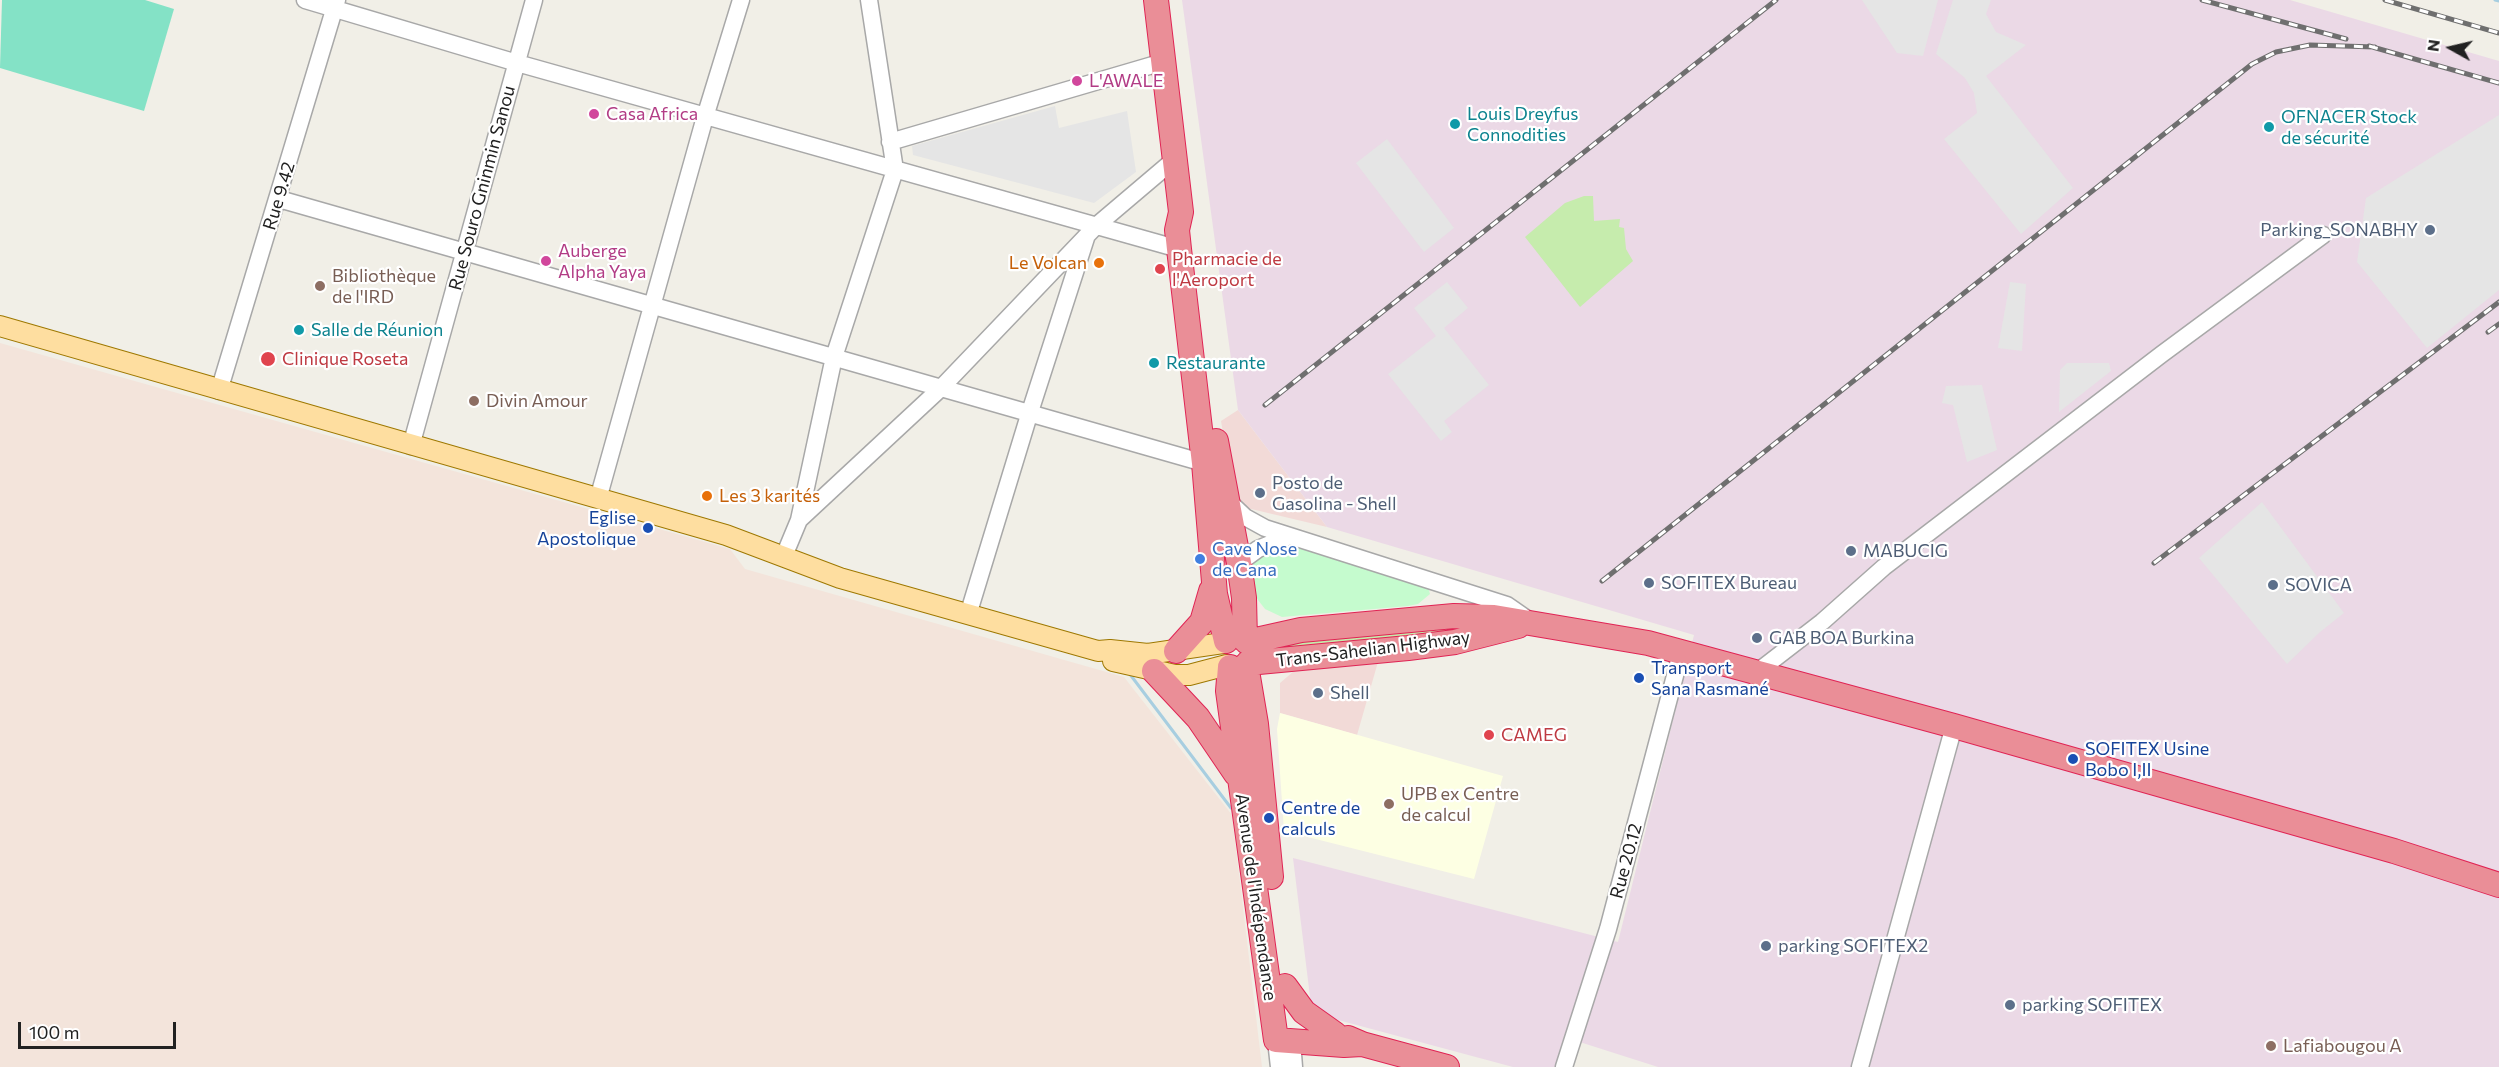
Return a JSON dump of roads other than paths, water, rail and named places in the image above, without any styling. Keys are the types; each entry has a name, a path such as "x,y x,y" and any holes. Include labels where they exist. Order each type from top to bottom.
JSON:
{"highway":[{"name":"Avenue de l'Indépendance","path":"1156,0 1181,212 1177,230 1204,463 1213,577 1218,617 1236,653 1256,724 1285,986 1283,1035"},
{"name":"Avenue de l'Indépendance","path":"1181,212 1191,226 1195,247 1217,446 1244,598 1228,691 1283,1035"},
{"path":"1176,651 1202,622 1210,601 1213,577"},
{"name":"Trans-Sahelian Highway","path":"1236,653 1432,645 1533,623 1648,643 1954,726 2394,851 2499,885"},
{"path":"1154,671 1198,718 1241,782"},
{"path":"1285,986 1304,1012 1335,1034 1362,1044 1447,1067"},
{"path":"1283,1035 1335,1034"},
{"path":"1283,1035 1362,1044"}],"main road":[{"path":"0,326 598,500 717,532 840,578 1098,651 1148,654 1176,651 1236,653"},
{"path":"1098,651 1108,660 1154,671 1189,675 1236,653"}],"street":[{"path":"305,0 336,4 517,63 895,170 1092,230 1179,249"},
{"name":"Rue Souro Gninmin Sanou","path":"411,446 534,0"},
{"path":"598,500 705,117 741,0"},
{"path":"784,556 799,520 834,357 895,170 869,0"},
{"name":"Rue 9.42","path":"219,391 279,199 336,4"},
{"path":"890,142 1162,62"},
{"path":"799,520 941,388 1092,230 1174,159"},
{"path":"279,199 1204,463"},
{"path":"968,615 1029,414 1092,230"},
{"path":"1756,673 1822,622 1884,567 2162,354 2323,235"},
{"path":"1226,499 1258,524 1287,537 1388,565 1508,605 1533,623"},
{"path":"1239,563 1258,549 1287,537"},
{"name":"Rue 20.12","path":"1564,1067 1608,929 1681,653"},
{"path":"1860,1067 1954,726"},
{"path":"1279,1067 1283,1035"},
{"path":"1283,1035 1294,1067"}],"waterway":[{"path":"2495,0 2499,1"},
{"path":"1129,673 1231,808"}],"railway":[{"path":"1265,405 1776,0"},
{"path":"2202,0 2346,39"},
{"path":"2385,0 2499,33"},
{"path":"1602,581 2252,64 2276,52 2310,45 2375,47"},
{"path":"2369,46 2499,83"},
{"path":"2154,563 2499,302"},
{"path":"2488,332 2499,324"}],"place":[{"name":"L'AWALE","path":"1077,81"},
{"name":"Casa Africa","path":"594,114"},
{"name":"Louis Dreyfus Connodities","path":"1455,124"},
{"name":"OFNACER Stock de sécurité","path":"2269,127"},
{"name":"Parking_SONABHY","path":"2430,230"},
{"name":"Auberge Alpha Yaya","path":"546,261"},
{"name":"Le Volcan","path":"1099,263"},
{"name":"Pharmacie de l'Aeroport","path":"1160,269"},
{"name":"Bibliothèque de l'IRD","path":"320,286"},
{"name":"Salle de Réunion","path":"299,330"},
{"name":"Clinique Roseta","path":"268,359"},
{"name":"Restaurante","path":"1154,363"},
{"name":"Divin Amour","path":"474,401"},
{"name":"Posto de Gasolina - Shell","path":"1260,493"},
{"name":"Les 3 karités","path":"707,496"},
{"name":"Eglise Apostolique","path":"648,528"},
{"name":"MABUCIG","path":"1851,551"},
{"name":"Cave Nose de Cana","path":"1200,559"},
{"name":"SOFITEX Bureau","path":"1649,583"},
{"name":"SOVICA","path":"2273,585"},
{"name":"GAB BOA Burkina","path":"1757,638"},
{"name":"Transport Sana Rasmané","path":"1639,678"},
{"name":"Shell","path":"1318,693"},
{"name":"CAMEG","path":"1489,735"},
{"name":"SOFITEX Usine Bobo I,II","path":"2073,759"},
{"name":"UPB ex Centre de calcul","path":"1389,804"},
{"name":"Centre de calculs","path":"1269,818"},
{"name":"parking SOFITEX2","path":"1766,946"},
{"name":"parking SOFITEX","path":"2010,1005"},
{"name":"Lafiabougou A","path":"2271,1046"}]}
